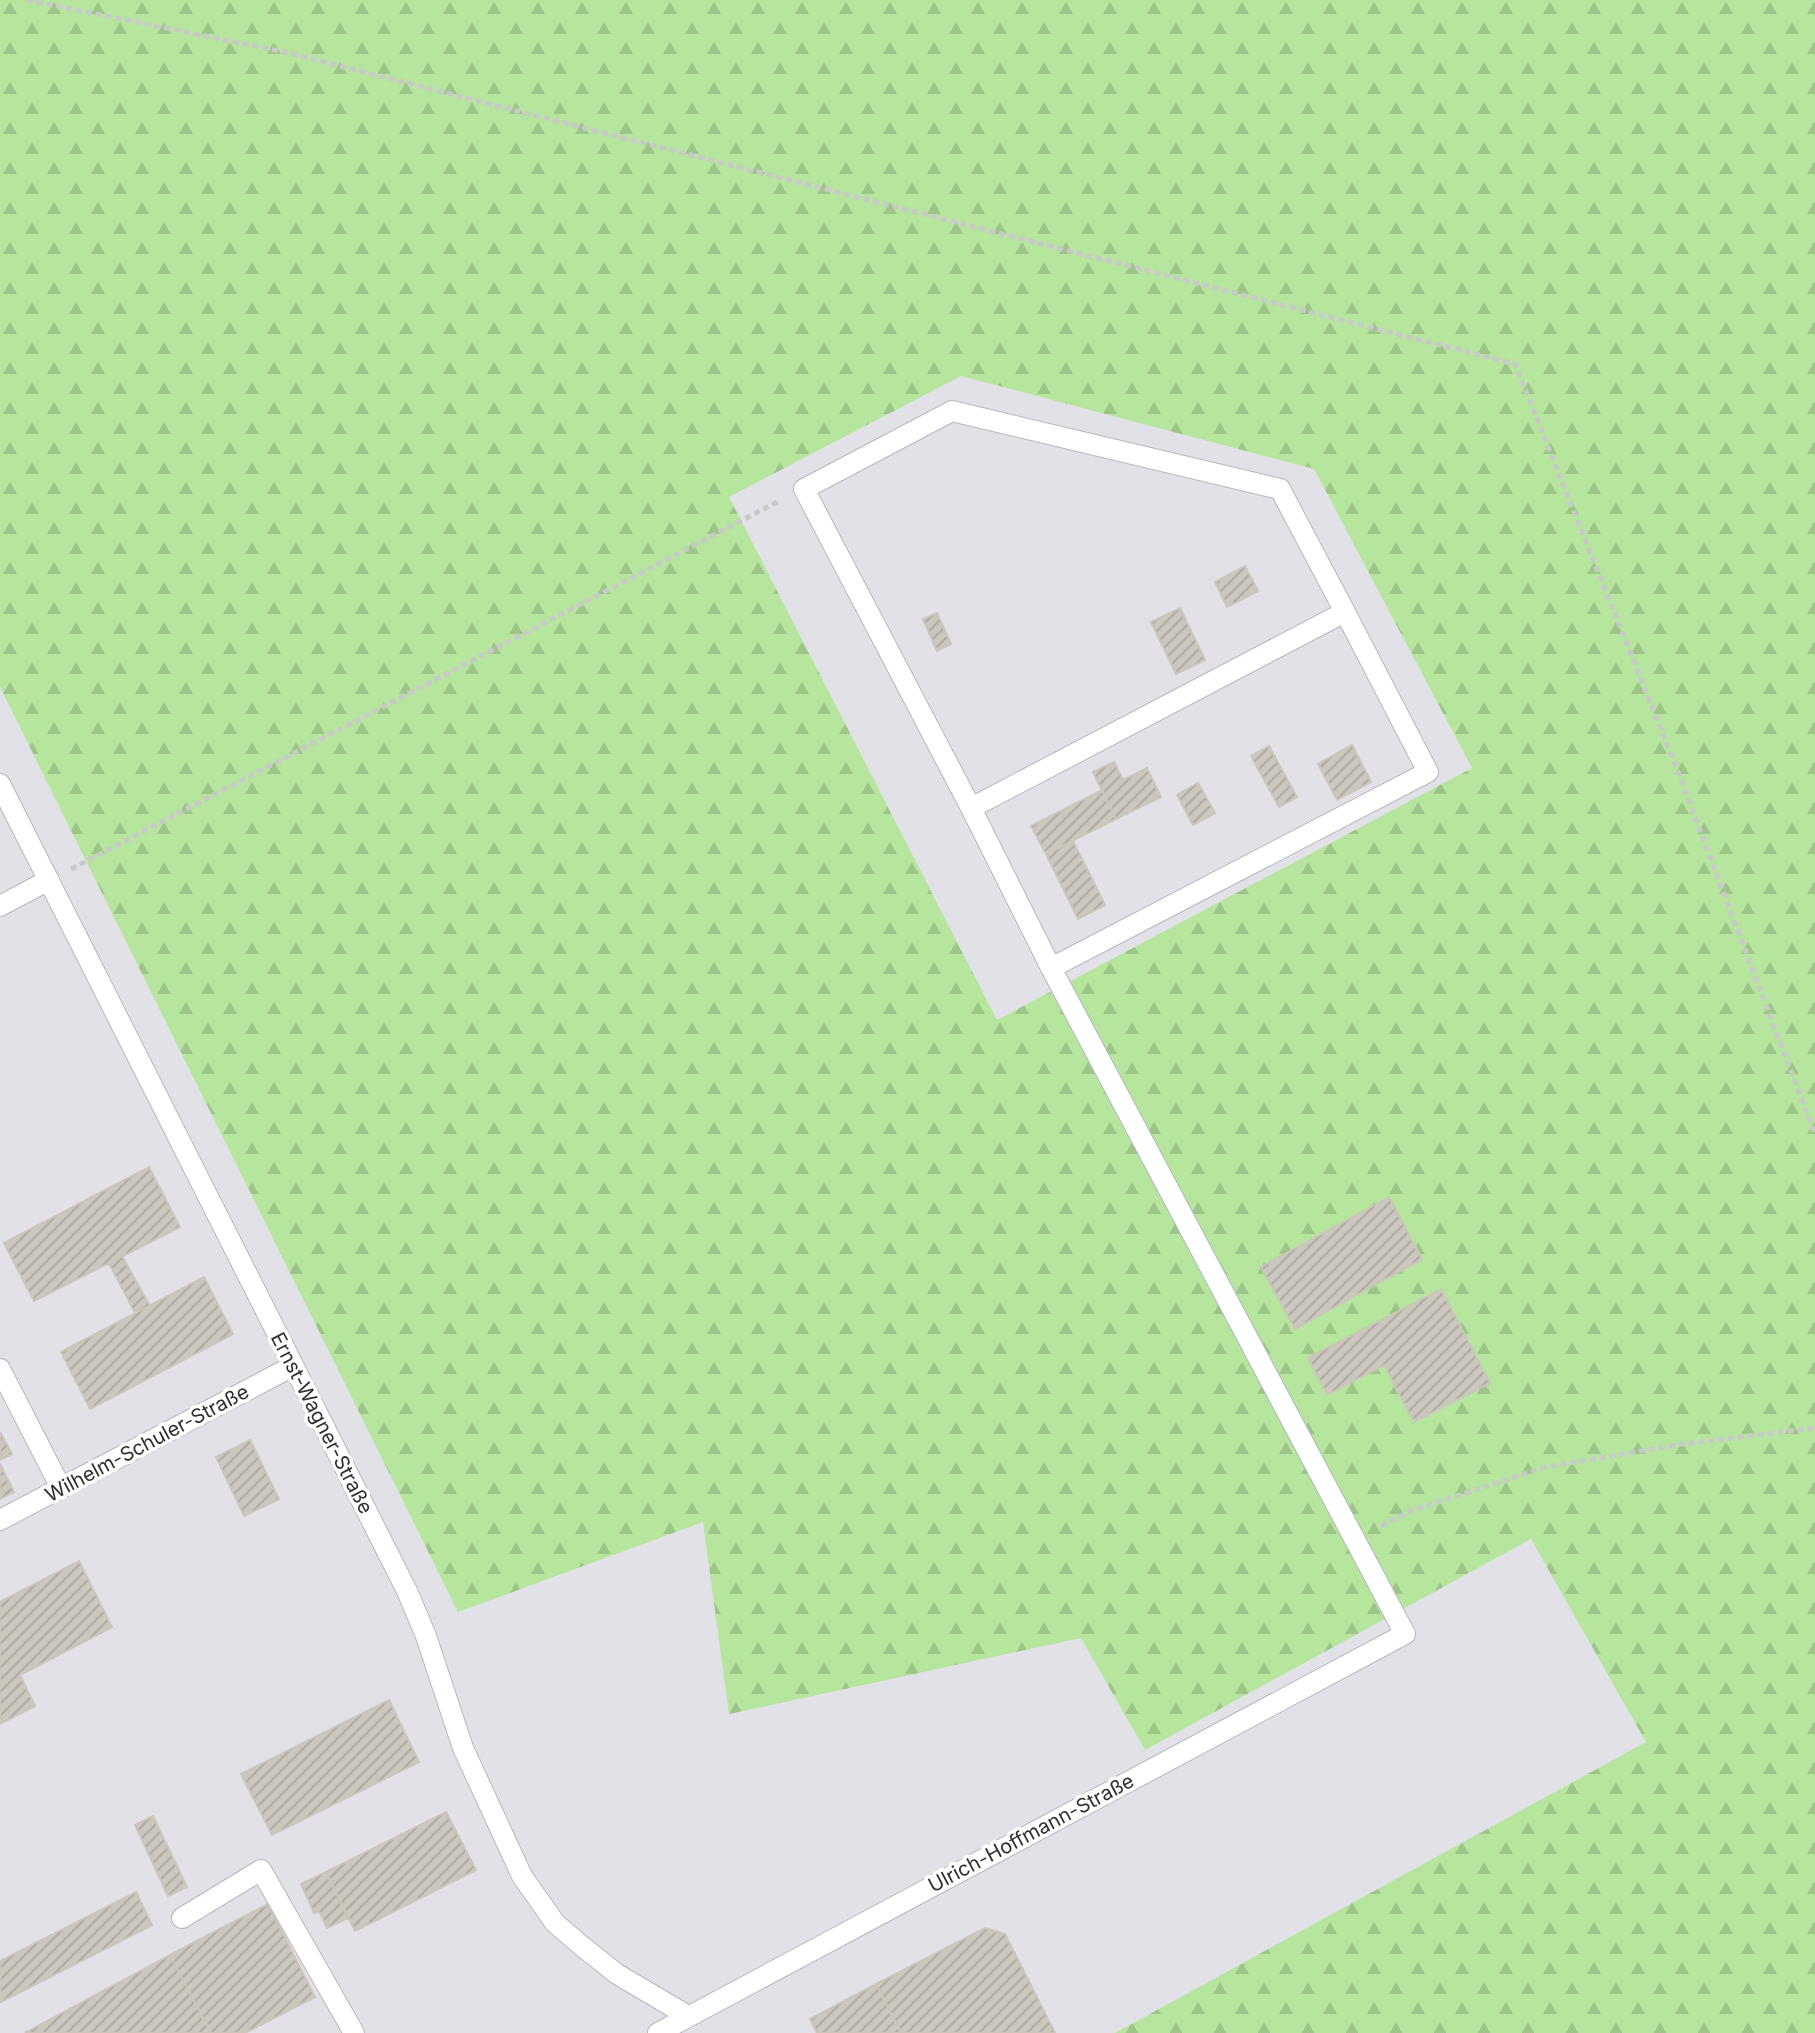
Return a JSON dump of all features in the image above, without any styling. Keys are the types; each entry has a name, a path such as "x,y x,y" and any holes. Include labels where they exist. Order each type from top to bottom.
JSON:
{"lane":[{"path":"1051,968 1428,772 1280,489 952,411 804,489 1051,968 1355,1539"},
{"path":"971,808 1345,612"},
{"name":"Ernst-Wagner-Straße","path":"0,784 407,1591 426,1636 463,1748 522,1876 555,1923 583,1947 617,1974 688,2016"},
{"path":"0,906 49,880"},
{"name":"Wilhelm-Schuler-Straße","path":"0,1520 293,1366"},
{"path":"0,1369 61,1488"},
{"name":"Ulrich-Hoffmann-Straße","path":"658,2033 1405,1634 1355,1539"},
{"path":"182,1918 261,1870 354,2033"}],"path":[{"path":"27,0 285,52 1515,364 1678,772 1815,1135"},
{"path":"49,880 804,489"},
{"path":"1355,1539 1413,1510 1546,1467 1682,1444 1815,1428"}],"shaded area":[{"path":"0,72 961,376 1314,469 1472,768 1815,1692 1224,2033 0,2033"}],"green space":[{"path":"0,0 1815,0 1815,2033 1115,2033 1646,1742 1531,1539 1145,1750 1081,1638 729,1714 703,1522 458,1612 0,687","holes":["961,376 1314,469 1472,768 997,1020 729,497"]}],"building":[{"path":"1245,566 1258,591 1227,607 1215,582"},
{"path":"1180,608 1205,660 1176,674 1151,622"},
{"path":"937,613 951,644 937,651 923,619"},
{"path":"1352,745 1371,782 1337,800 1318,764"},
{"path":"1269,746 1297,797 1279,807 1251,756"},
{"path":"1114,762 1123,780 1147,768 1161,797 1116,819 1093,772"},
{"path":"1198,783 1215,813 1193,825 1177,795"},
{"path":"1102,790 1116,819 1046,854 1031,826"},
{"path":"1073,841 1105,905 1078,919 1046,854"},
{"path":"149,1167 180,1227 34,1301 4,1243"},
{"path":"1389,1197 1422,1259 1295,1329 1261,1267"},
{"path":"122,1256 150,1306 135,1313 109,1263"},
{"path":"204,1277 233,1334 90,1409 61,1352"},
{"path":"1441,1289 1490,1383 1414,1422 1384,1365 1327,1395 1308,1358"},
{"path":"0,1432 12,1454 0,1460"},
{"path":"250,1440 279,1499 244,1516 216,1457"},
{"path":"0,1464 14,1492 0,1499"},
{"path":"79,1561 112,1627 20,1675 35,1706 0,1724 0,1602"},
{"path":"389,1700 419,1762 272,1835 241,1774"},
{"path":"446,1812 476,1870 355,1931 326,1872"},
{"path":"153,1816 187,1887 168,1896 135,1825"},
{"path":"326,1872 348,1918 327,1928 319,1911 314,1913 301,1884"},
{"path":"136,1892 152,1925 1,2002 0,1961"},
{"path":"268,1904 315,1997 245,2033 211,2033 170,1955"},
{"path":"985,1928 1005,1934 1055,2033 901,2033 876,1984"},
{"path":"170,1955 211,2033 25,2033"},
{"path":"876,1984 901,2033 817,2033 810,2019"}]}
